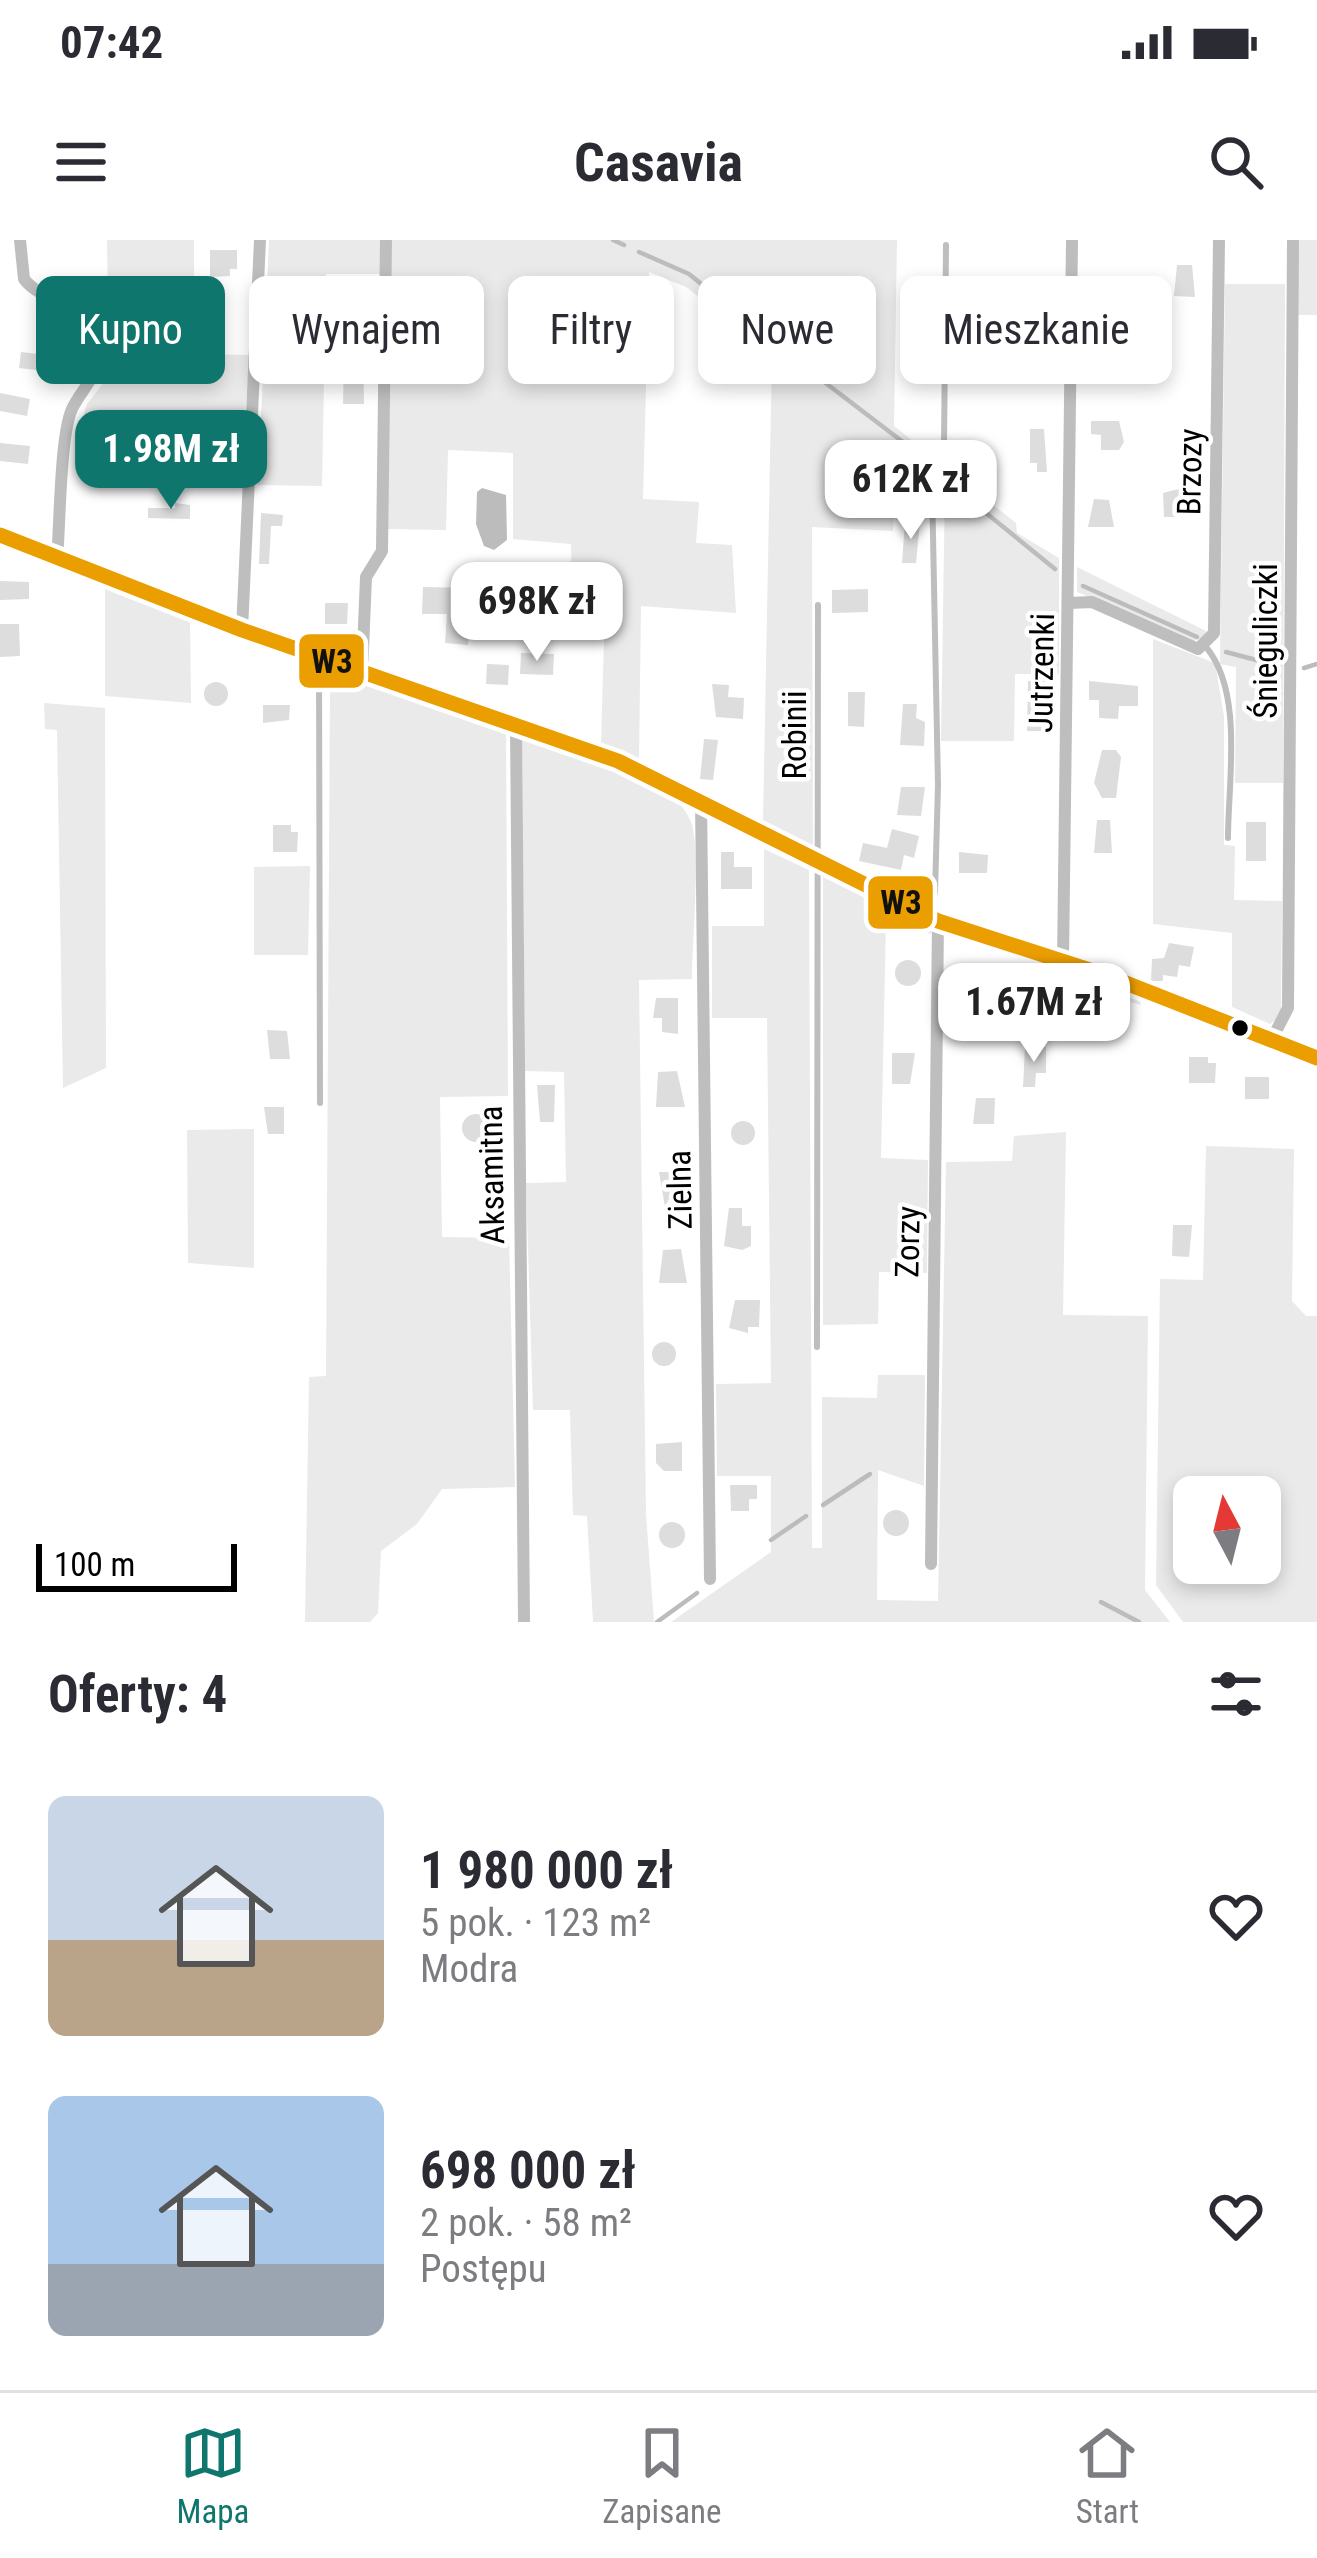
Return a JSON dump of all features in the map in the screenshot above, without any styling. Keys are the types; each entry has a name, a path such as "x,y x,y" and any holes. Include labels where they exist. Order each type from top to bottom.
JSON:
{"street":[{"path":"20,240 23,279 84,316 97,328 100,342 99,373 70,411 57,559"},
{"path":"242,630 260,240"},
{"path":"362,674 366,577 382,551 386,240"},
{"name":"Jutrzenki","path":"1063,962 1072,240"},
{"name":"Brzozy","path":"1206,646 1214,633 1219,240"},
{"name":"Śnieguliczki","path":"1273,1039 1288,1008 1292,240"},
{"path":"0,535 362,674 618,761 933,919 1063,962 1317,1058"},
{"path":"1069,603 1092,602 1178,643 1206,646"},
{"name":"Aksamitna","path":"516,727 524,1622"},
{"name":"Zielna","path":"701,800 710,1580"},
{"name":"Zorzy","path":"931,1564 933,919"}],"lane":[{"path":"933,919 938,785 932,485 934,461 944,446 946,245"},
{"name":"Robinii","path":"817,1347 818,605"},
{"path":"1206,646 1222,670 1226,698 1228,838"},
{"path":"319,658 320,1103"}],"shaded area":[{"path":"107,240 194,240 194,276 108,276"},
{"path":"269,240 382,240 381,274 267,276"},
{"path":"391,240 897,240 894,426 1016,523 1017,533 1059,558 1059,674 1015,674 1014,741 941,741 945,485 896,449 893,531 812,527 813,851 763,822 771,384 876,384 876,276 698,276 698,296 674,282 674,276 649,272 649,276 508,276 508,384 646,384 643,499 699,502 696,543 732,545 736,613 641,606 639,759 601,744 605,605 572,603 571,544 513,539 513,453 448,450 446,530 387,529 389,384 484,384 484,276 391,276"},
{"path":"1298,240 1317,240 1317,315 1297,315"},
{"path":"1225,284 1285,284 1283,783 1235,783 1236,667 1220,664"},
{"path":"225,355 249,355 242,450 195,448 194,428 81,423 87,404 103,384 225,384"},
{"path":"263,384 324,384 322,486 258,485"},
{"path":"482,488 506,495 507,540 494,550 484,546 476,524 477,492"},
{"path":"1077,567 1206,631 1204,637 1193,641 1077,592"},
{"path":"105,588 190,618 191,703 105,696"},
{"path":"1153,639 1215,663 1224,716 1224,845 1235,846 1234,900 1282,901 1281,1016 1270,1024 1232,1007 1232,933 1153,924"},
{"path":"360,678 506,731 508,1096 440,1097 442,1237 509,1238 515,1487 442,1489 417,1524 381,1551 378,1613 370,1622 305,1622 309,1377 326,1376 330,685 340,680 358,685"},
{"path":"44,703 105,708 106,1068 63,1088 57,730 45,729"},
{"path":"522,738 617,766 663,789 680,804 694,835 692,979 639,980 646,1514 654,1622 593,1622 587,1516 573,1515 570,1410 533,1410 526,1183 566,1182 564,1072 525,1071"},
{"path":"764,849 809,870 812,1548 822,1548 822,1397 877,1398 878,1375 925,1375 924,1486 878,1470 877,1600 938,1601 946,1162 1012,1161 1014,1136 1066,1132 1063,1315 1148,1316 1145,1590 1170,1622 671,1622 771,1552 771,1476 717,1476 716,1384 771,1383 767,1018 712,1018 712,926 764,926"},
{"path":"310,866 308,955 254,955 254,867"},
{"path":"823,877 932,925 931,934 886,921 881,1158 928,1160 927,1273 879,1272 878,1324 823,1325"},
{"path":"1040,962 1137,994 1141,1005 1037,977"},
{"path":"254,1129 254,1268 188,1263 187,1130"},
{"path":"1206,1146 1294,1149 1292,1301 1306,1316 1317,1316 1317,1622 1183,1622 1156,1585 1160,1279 1203,1280"}],"building":[{"path":"210,250 237,250 237,269 230,269 230,276 210,276"},
{"path":"1177,265 1192,265 1195,297 1174,296"},
{"path":"21,352 36,354 36,370 19,368"},
{"path":"343,384 364,384 364,404 343,404"},
{"path":"0,393 30,399 27,416 0,411"},
{"path":"1091,421 1119,421 1124,442 1119,450 1101,450 1101,435 1091,434"},
{"path":"1030,429 1044,429 1047,472 1037,472 1037,463 1030,463"},
{"path":"79,432 115,435 114,452 78,450"},
{"path":"0,443 30,446 28,464 0,461"},
{"path":"142,446 191,448 191,458 141,459"},
{"path":"1190,486 1191,517 1164,517 1163,493"},
{"path":"1094,499 1109,500 1114,527 1088,527"},
{"path":"175,503 190,505 190,519 148,518 148,508 175,508"},
{"path":"261,513 283,515 282,526 271,526 269,564 259,564"},
{"path":"905,521 920,521 916,563 902,563"},
{"path":"507,574 531,574 530,595 522,595 521,623 499,623 500,588 507,588"},
{"path":"0,581 29,582 29,599 0,600"},
{"path":"423,587 472,588 468,645 445,643 447,614 422,614"},
{"path":"868,589 868,612 832,613 832,590"},
{"path":"325,603 348,603 347,624 325,624"},
{"path":"0,624 19,624 20,656 0,657"},
{"path":"521,653 554,654 553,675 520,674"},
{"path":"487,664 509,665 508,685 486,684"},
{"path":"1028,681 1046,681 1046,731 1027,731"},
{"path":"1089,681 1138,686 1138,706 1119,706 1118,719 1099,718 1099,700 1089,700"},
{"path":"216,682 225,685 225,703 216,706 207,703 204,694 207,685"},
{"path":"712,684 729,685 728,697 744,698 743,719 716,717"},
{"path":"848,692 865,692 864,727 848,726"},
{"path":"903,704 917,704 916,718 925,722 924,746 900,745"},
{"path":"263,705 290,705 289,720 263,723"},
{"path":"704,739 718,740 713,780 700,779"},
{"path":"1102,750 1116,750 1121,757 1116,798 1102,798 1094,783"},
{"path":"901,787 925,787 921,816 897,815"},
{"path":"1097,820 1110,820 1112,853 1094,853"},
{"path":"1246,822 1266,822 1266,861 1246,861"},
{"path":"273,825 291,825 291,832 298,832 297,852 273,852"},
{"path":"892,829 919,836 914,858 904,855 901,870 859,861 863,843 887,848"},
{"path":"721,852 734,852 734,867 752,867 752,889 721,889"},
{"path":"959,852 988,855 987,873 959,873"},
{"path":"1169,943 1194,947 1190,967 1179,965 1177,977 1163,975 1163,981 1151,981 1152,959 1164,958"},
{"path":"908,960 921,973 908,986 895,973"},
{"path":"656,998 678,998 678,1034 662,1032 662,1018 653,1018"},
{"path":"267,1030 287,1031 290,1059 270,1059"},
{"path":"1025,1047 1046,1047 1046,1073 1036,1073 1035,1087 1023,1087"},
{"path":"892,1053 915,1053 910,1084 892,1084"},
{"path":"1189,1057 1208,1057 1208,1063 1216,1063 1215,1083 1189,1083"},
{"path":"677,1071 685,1107 656,1107 658,1072"},
{"path":"1245,1077 1269,1077 1269,1099 1245,1099"},
{"path":"537,1085 555,1085 554,1122 540,1122"},
{"path":"976,1098 995,1098 994,1124 973,1124"},
{"path":"264,1107 284,1107 284,1134 268,1134"},
{"path":"476,1114 486,1118 490,1128 486,1138 476,1142 466,1138 462,1128 466,1118"},
{"path":"743,1121 752,1124 752,1142 743,1145 734,1142 731,1133 734,1124"},
{"path":"671,1161 683,1161 684,1173 679,1173 680,1195 671,1195 665,1207 659,1172 671,1172"},
{"path":"729,1208 742,1208 742,1226 751,1226 751,1246 742,1250 724,1246"},
{"path":"1173,1225 1192,1225 1189,1257 1172,1256"},
{"path":"681,1249 687,1283 659,1283 663,1250"},
{"path":"735,1300 760,1300 759,1327 748,1327 748,1333 729,1328"},
{"path":"664,1342 673,1345 673,1363 664,1366 655,1363 652,1354 655,1345"},
{"path":"682,1442 682,1471 664,1471 656,1463 656,1444"},
{"path":"730,1485 757,1485 757,1499 749,1499 749,1511 731,1511"},
{"path":"896,1510 909,1523 896,1536 883,1523"},
{"path":"672,1522 685,1535 672,1548 659,1535"}],"waterway":[{"path":"613,240 624,245"},
{"path":"639,252 698,281"},
{"path":"827,384 920,455"},
{"path":"938,471 956,488"},
{"path":"970,500 1055,569"},
{"path":"1083,586 1197,637"},
{"path":"1226,652 1279,666"},
{"path":"1304,668 1317,664"},
{"path":"823,1505 870,1474"},
{"path":"771,1540 806,1516"},
{"path":"657,1622 697,1593"},
{"path":"1101,1602 1139,1622"}],"transit line":[{"name":"W3","path":"0,535 242,630 618,761 938,921 1108,976 1317,1058"}]}
